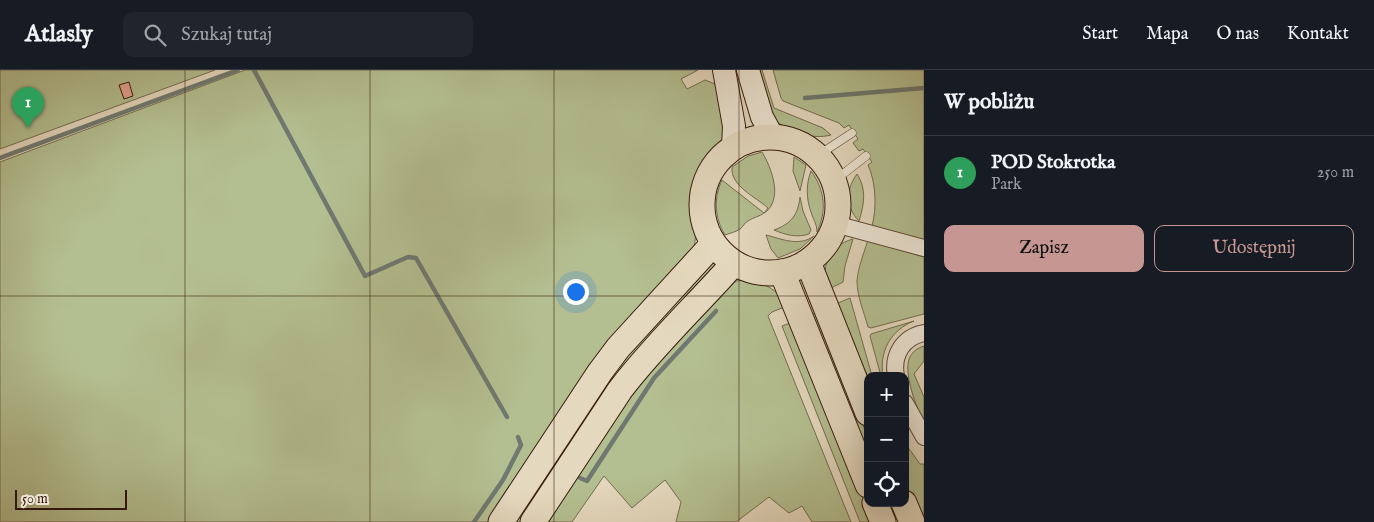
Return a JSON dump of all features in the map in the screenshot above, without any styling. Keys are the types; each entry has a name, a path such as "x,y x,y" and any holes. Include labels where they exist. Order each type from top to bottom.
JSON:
{"main road":[{"path":"724,70 734,126 733,147"},
{"path":"748,70 762,117 773,137"},
{"path":"773,137 799,143 817,156 834,181 838,202 835,224 825,245 808,262 796,268 769,274 745,269 726,258 713,244 703,220 702,195 710,171 718,160 733,147 752,139 773,137"},
{"path":"501,522 600,372 618,348 713,244"},
{"path":"808,262 864,403"},
{"path":"533,522 635,370 650,351 734,263"},
{"path":"782,272 864,475"},
{"path":"877,507 883,522"},
{"path":"906,507 912,522"}],"street":[{"path":"835,224 924,248"},
{"path":"896,372 898,350 910,338 924,333"},
{"path":"909,410 924,437"}],"lane":[{"path":"817,156 852,133"},
{"path":"834,181 866,156"}],"green space":[{"path":"0,70 215,70 0,149"},
{"path":"245,70 698,70 681,79 687,89 705,80 715,84 725,119 723,138 702,165 694,185 691,207 696,233 694,249 491,522 0,522 0,162"},
{"path":"756,70 762,70 774,108 823,128 831,135 808,136 786,128 774,119"},
{"path":"773,70 924,70 924,240 872,226 875,211 875,195 873,179 868,165 872,162 863,149 859,151 853,143 858,139 849,125 844,128 839,123 783,101"},
{"path":"762,152 774,181 775,189 772,204 768,210 763,214 747,222 738,230 725,235 719,222 716,208 717,194 722,180 764,213 768,208 739,185 732,174 732,167 748,156"},
{"path":"794,157 806,165 800,191 793,171"},
{"path":"811,171 822,193 823,201 822,216 817,232 807,196 807,186"},
{"path":"857,174 862,185 864,197 859,221 854,216 849,204 849,192"},
{"path":"800,197 803,211 811,230 809,234 791,235 774,230 785,225 793,218"},
{"path":"766,235 796,242 814,236 800,249 778,258 771,249"},
{"path":"853,239 845,266 843,282 827,290 825,273 828,258 844,242"},
{"path":"868,240 924,257 924,314 871,328 868,327 859,298 857,281"},
{"path":"713,259 719,265 523,522 511,522 596,392"},
{"path":"736,281 752,281 766,285 783,299 787,306 772,312 768,316 851,522 812,522 802,506 789,513 769,497 736,522 676,522 681,502 665,480 632,508 604,476 572,522 543,522 619,406 726,285"},
{"path":"850,298 871,372 864,372 864,379 833,305"},
{"path":"818,312 864,428 864,450 809,315"},
{"path":"914,321 899,330 888,342 883,358 883,372 880,372 871,334"},
{"path":"793,322 864,500 864,507 867,507 873,522 860,522 782,326"},
{"path":"924,346 924,361 914,374 924,397 924,422 909,382 908,372 909,359 917,349"},
{"path":"909,449 920,464 924,464 924,522 922,522 909,491"}],"building":[{"path":"129,82 133,96 124,99 119,85"}],"waterway":[{"path":"0,158 238,70"},
{"path":"254,70 365,276 408,257 416,258 507,417"},
{"path":"805,98 924,88"},
{"path":"580,478 587,481 654,378 716,311"},
{"path":"474,522 503,480 521,445 518,437"}],"place":[{"name":"POD Stokrotka","path":"28,128"}]}
